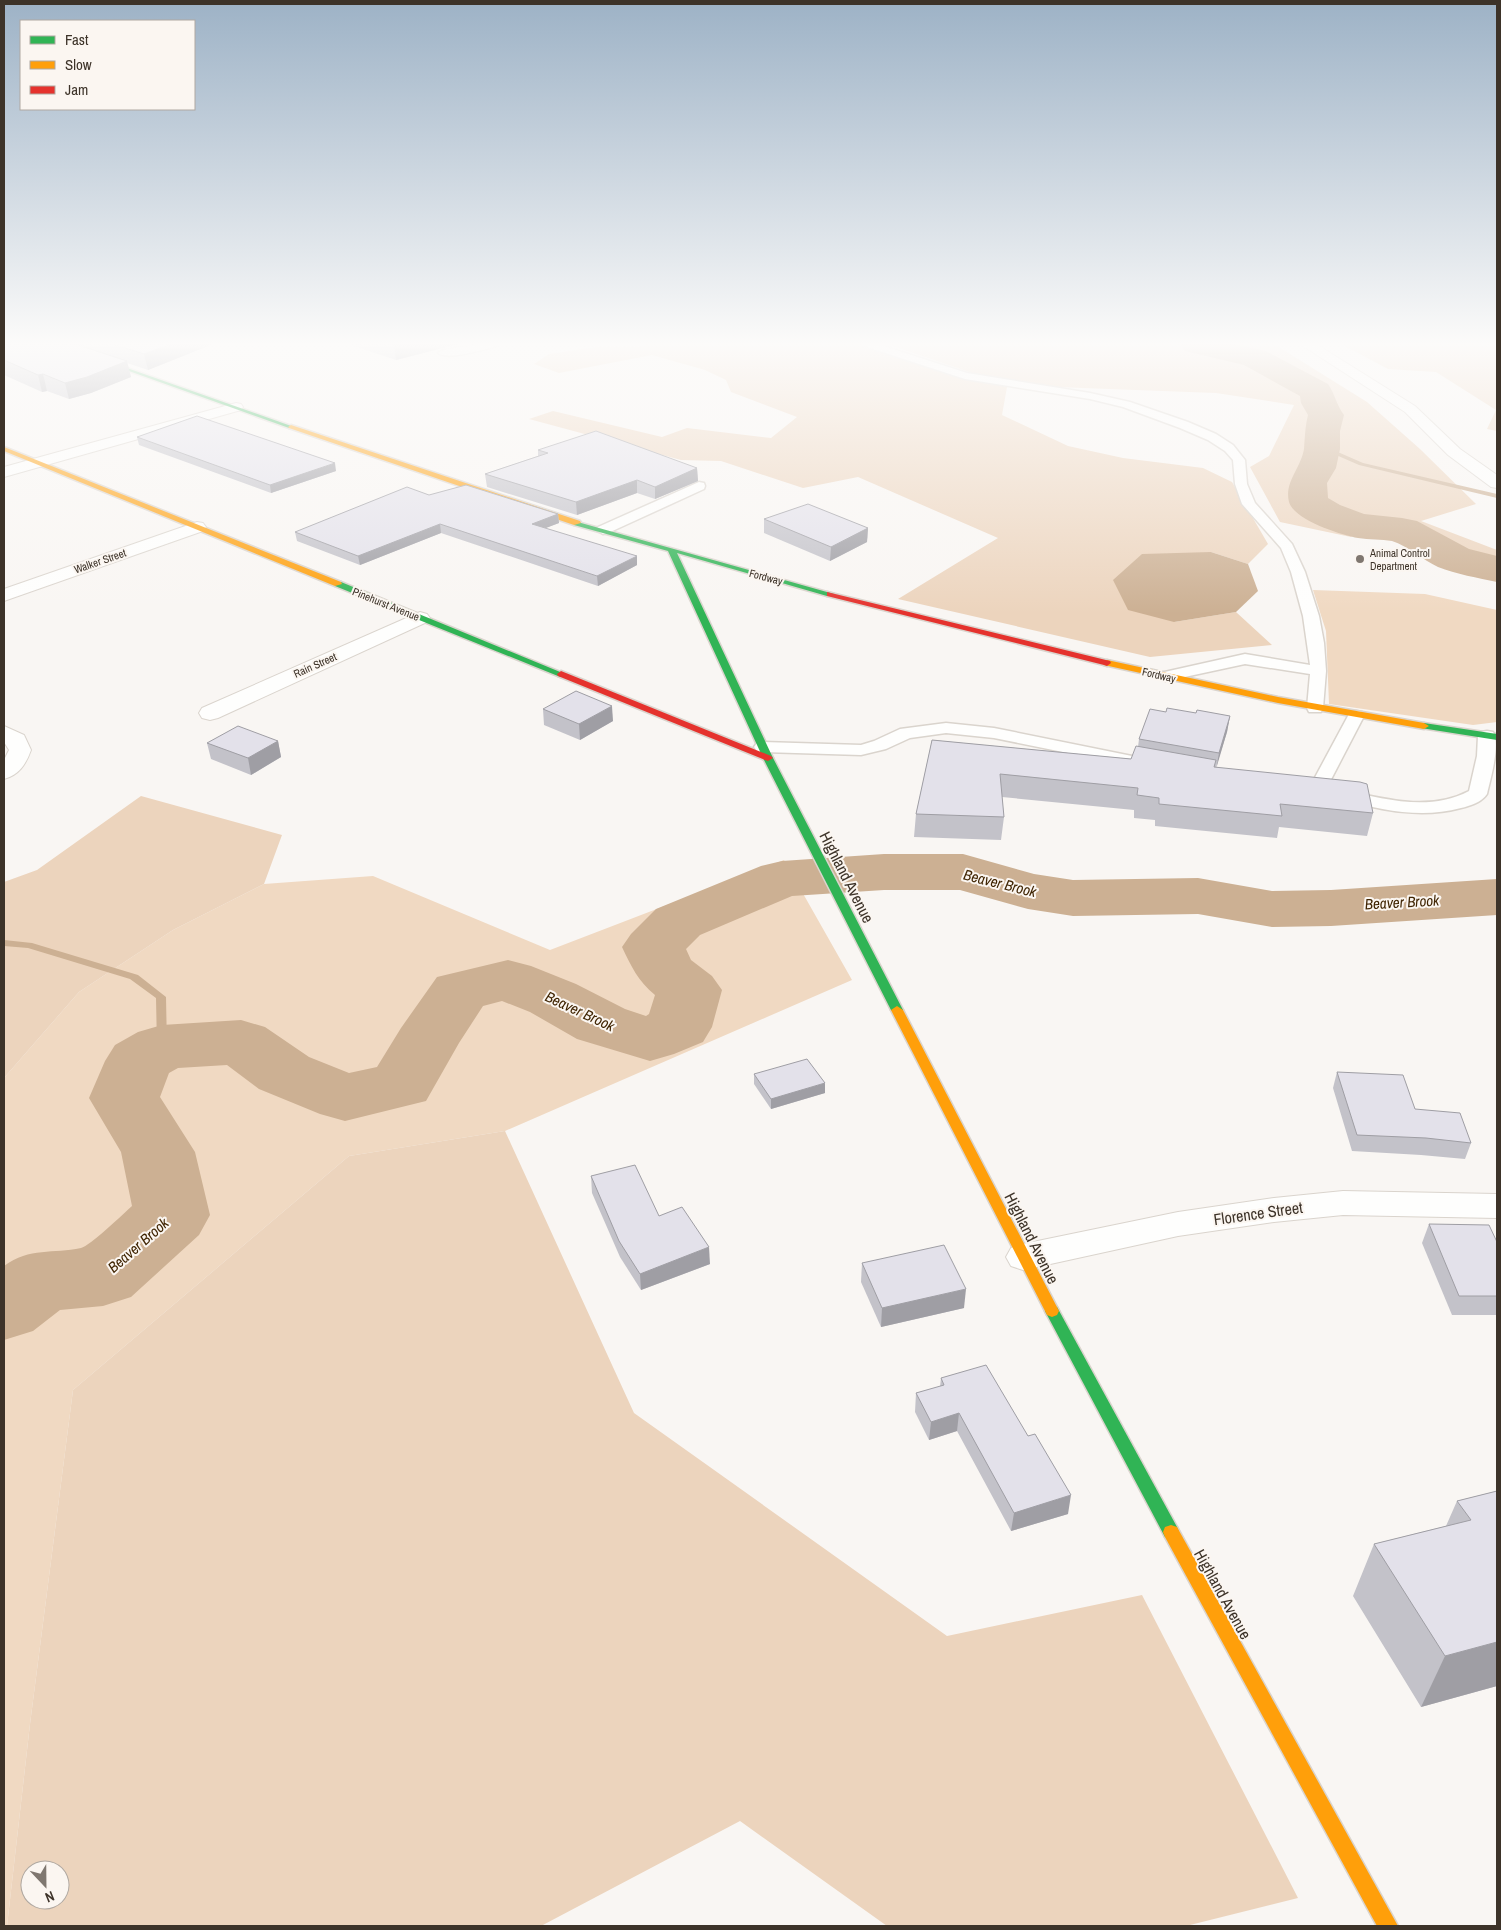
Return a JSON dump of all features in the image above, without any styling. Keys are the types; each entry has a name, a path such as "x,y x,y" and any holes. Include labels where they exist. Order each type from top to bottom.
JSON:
{"street":[{"path":"4,472 138,434"},
{"name":"Fordway","path":"314,434 414,469 603,530 672,551 867,604 1166,676 1315,708 1492,737"},
{"path":"1436,434 1454,452 1497,483"},
{"name":"Pinehurst Avenue","path":"4,449 420,618 765,752"},
{"name":"Walker Street","path":"4,595 197,527"},
{"name":"Highland Avenue","path":"672,551 765,752 1023,1257 1144,1483 1388,1926"},
{"name":"Rain Street","path":"210,713 420,618"},
{"path":"4,733 16,740 20,750 15,762 4,772"},
{"name":"Florence Street","path":"1023,1257 1178,1224 1293,1208 1342,1203 1497,1206"}],"lane":[{"path":"1203,434 1225,445 1239,460 1241,484 1248,504 1282,540 1295,562 1311,616 1318,671 1315,708"},
{"path":"603,530 698,486"},
{"path":"1166,676 1245,660 1318,671"},
{"path":"1318,788 1356,716"},
{"path":"765,752 861,750 880,745 906,733 946,728 994,733 1150,765"},
{"path":"1282,784 1318,788 1393,807 1419,809 1466,802 1478,794 1492,737"}],"shaded area":[{"path":"585,434 650,434 662,437 670,434 738,434 771,438 776,434 1043,434 1068,446 1123,458 1203,468 1232,482 1268,544 1248,564 1211,552 1174,622 1236,612 1272,645 1150,657 898,599 998,538 858,477 803,488 721,461 681,460"},
{"path":"1280,434 1403,434 1476,504 1421,521 1497,550 1497,572 1360,531 1351,537 1280,522 1250,467 1269,456"},
{"path":"1211,552 1248,564 1258,591 1236,612 1174,622 1128,610 1113,580 1142,554"},
{"path":"1313,590 1425,594 1497,610 1497,722 1473,725 1329,704 1326,631"},
{"path":"141,796 282,835 264,884 173,930 79,992 4,1078 4,882 37,870"},
{"path":"784,860 852,980 505,1131 349,1156 73,1390 30,1724 7,1926 4,1926 4,1078 79,992 173,930 264,884 373,876 550,950"},
{"path":"505,1131 634,1413 947,1636 1142,1595 1298,1898 1186,1926 887,1926 740,1821 541,1926 7,1926 30,1724 73,1390 349,1156"}],"building":[{"path":"145,434 250,434 335,463 270,485 137,437"},
{"path":"587,434 604,434 697,468 655,487 637,480 576,502 485,474 548,453 538,450"},
{"path":"466,485 558,514 532,524 637,556 597,576 440,524 358,556 295,532 407,487 429,495"},
{"path":"808,504 868,528 831,547 764,519"},
{"path":"576,691 612,706 579,724 543,709"},
{"path":"1167,708 1196,713 1197,710 1230,716 1219,753 1139,739 1150,709 1166,712"},
{"path":"238,726 278,741 248,758 207,743"},
{"path":"932,740 1131,759 1136,746 1216,760 1214,767 1360,782 1367,784 1373,813 1280,804 1282,816 1159,804 1159,798 1137,795 1138,788 1000,774 1004,817 916,814"},
{"path":"807,1059 825,1083 771,1099 754,1074"},
{"path":"1337,1072 1403,1075 1415,1109 1460,1113 1471,1143 1426,1138 1357,1135"},
{"path":"635,1165 659,1216 682,1207 709,1247 640,1274 619,1241 591,1176"},
{"path":"1429,1224 1489,1225 1497,1242 1497,1296 1459,1296"},
{"path":"944,1245 966,1289 882,1308 862,1263"},
{"path":"986,1365 1028,1436 1035,1434 1071,1495 1014,1513 959,1413 931,1422 916,1393 944,1385 941,1378"},
{"path":"1497,1491 1497,1642 1445,1656 1374,1544 1471,1520 1457,1501"}],"waterway":[{"name":"Beaver Brook","path":"1322,434 1322,449 1317,468 1308,483 1309,503 1326,514 1358,526 1402,530 1454,558 1497,569"},
{"path":"1322,447 1361,464 1497,496"},
{"name":"Beaver Brook","path":"4,1309 41,1281 103,1276 172,1215 158,1152 124,1098 139,1061 162,1047 241,1042 284,1073 345,1097 401,1085 425,1043 460,991 508,980 553,998 601,1024 650,1039 679,1027 689,990 665,971 653,947 678,922 782,879 884,872 963,872 1028,891 1073,898 1198,896 1272,909 1331,908 1497,897"},
{"path":"4,943 29,945 134,977 161,997 162,1047"}],"traffic: fast":[{"path":"577,523 830,594"},
{"path":"672,551 768,758 897,1010"},
{"path":"338,584 561,674"},
{"path":"1424,726 1497,737"},
{"path":"1052,1311 1171,1532"}],"traffic: slow":[{"path":"312,434 577,523"},
{"path":"4,449 338,584"},
{"path":"1107,663 1278,700 1424,726"},
{"path":"897,1010 1052,1311"},
{"path":"1171,1532 1388,1926"}],"traffic: jam":[{"path":"830,594 1107,663"},
{"path":"561,674 768,758"}],"place":[{"name":"Animal Control Department","path":"1360,559"}]}
